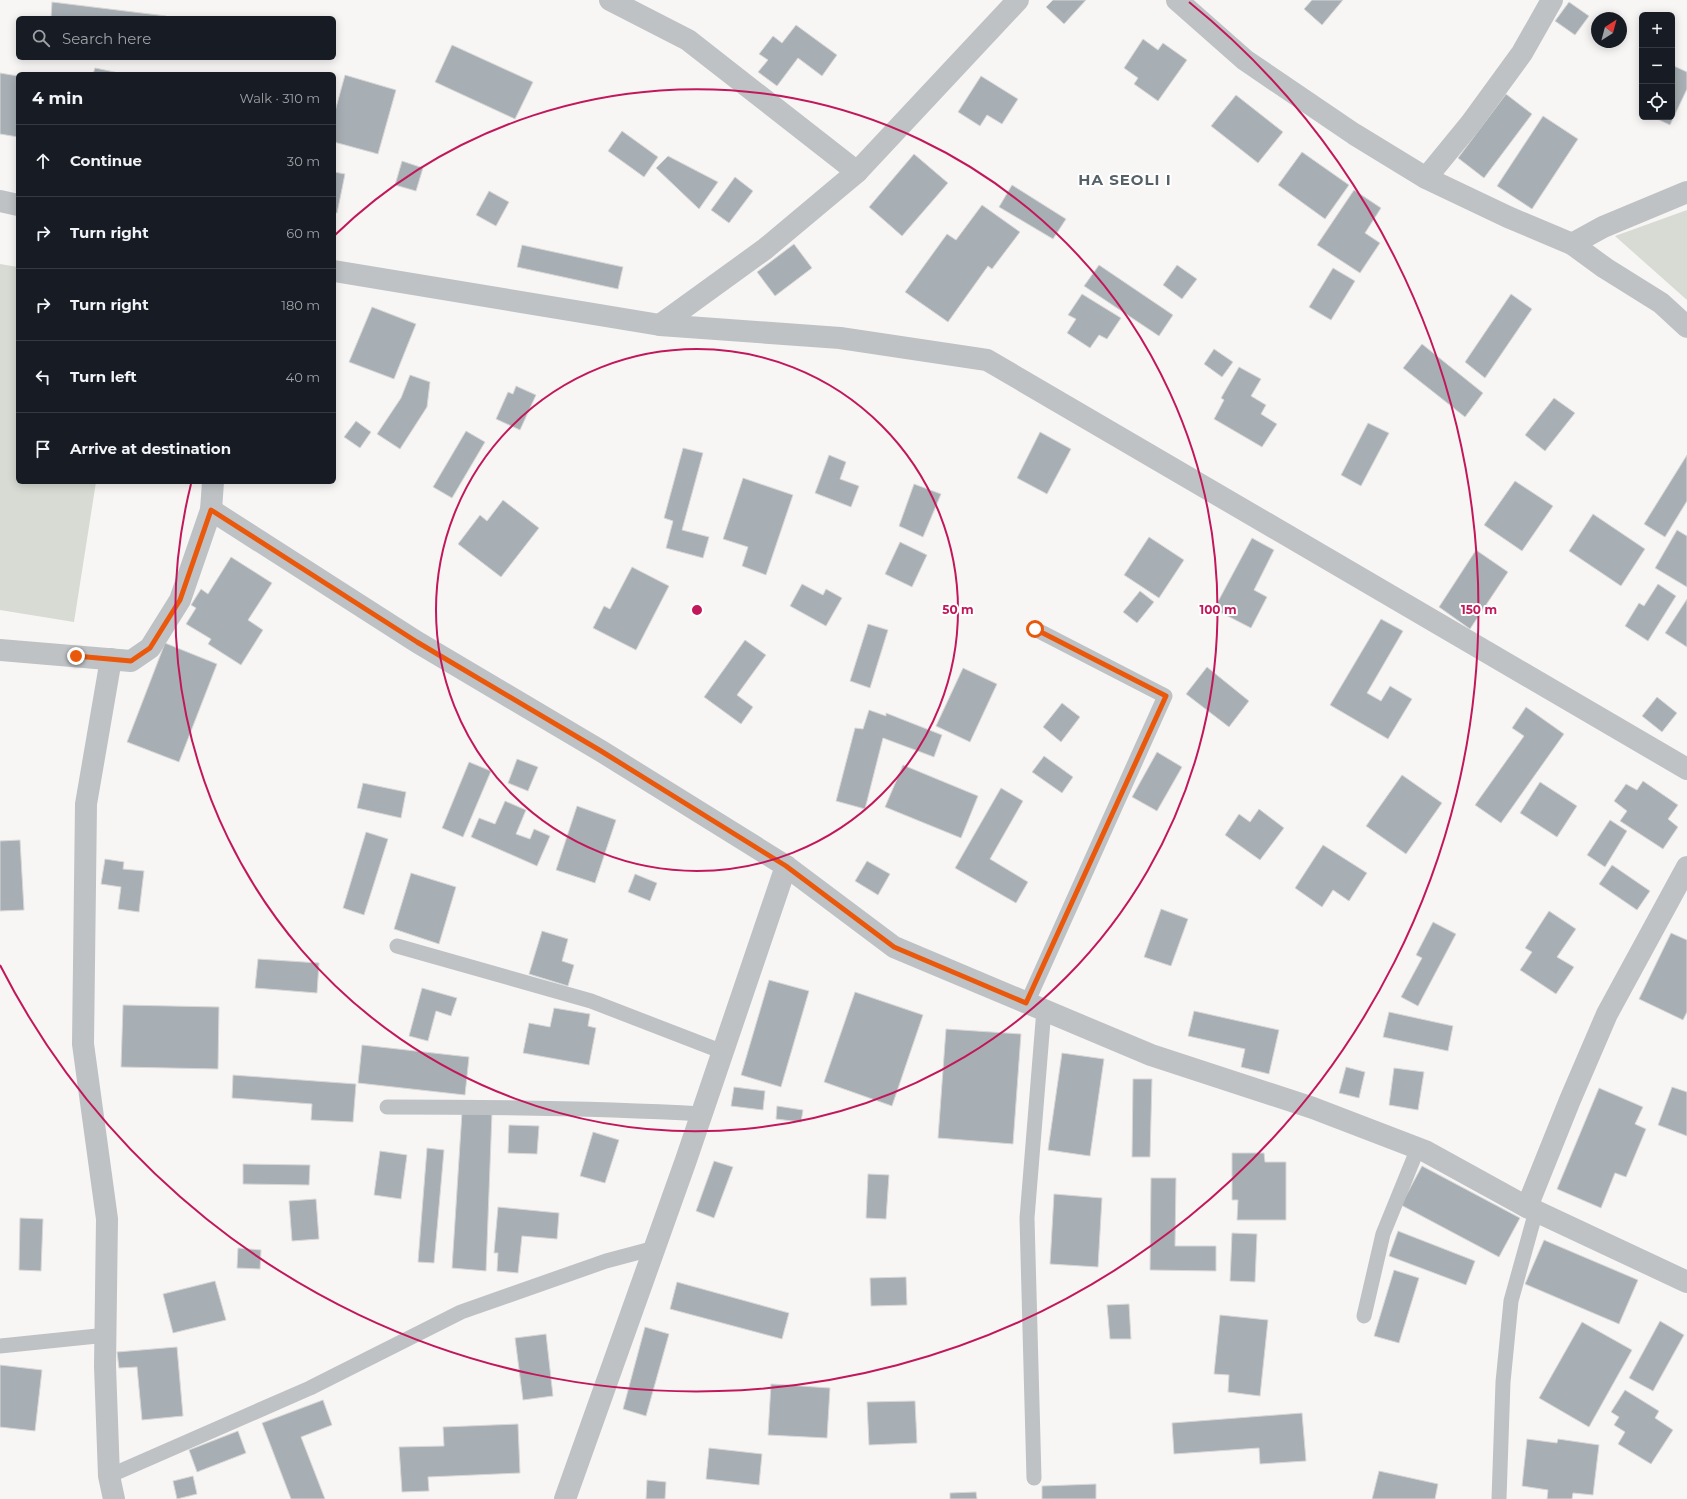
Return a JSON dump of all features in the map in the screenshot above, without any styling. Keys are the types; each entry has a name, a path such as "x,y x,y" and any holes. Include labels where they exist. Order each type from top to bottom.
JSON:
{"street":[{"path":"610,0 688,40 857,172"},
{"path":"660,325 765,249 857,172 1018,0"},
{"path":"1177,0 1245,60 1354,134 1426,178 1508,217 1572,244 1605,268 1660,303 1687,327"},
{"path":"1426,178 1471,123 1522,53 1552,0"},
{"path":"1572,244 1603,227 1687,192"},
{"path":"0,201 16,205"},
{"path":"336,271 660,325 840,338 987,360 1687,769"},
{"path":"0,650 131,661 150,648 180,600 211,510 213,484"},
{"path":"211,510 417,642 601,751 786,866 894,947 1151,1055 1313,1108 1418,1148 1531,1209 1687,1282"},
{"path":"111,659 86,804 83,1044 108,1220 107,1335 105,1366 109,1476 114,1499"},
{"path":"565,1499 702,1114 786,866"},
{"path":"1531,1209 1570,1100 1607,1014 1687,867"}],"lane":[{"path":"1034,1478 1027,1218 1035,1006 1166,696 1035,629"},
{"path":"397,946 591,1001 723,1052"},
{"path":"387,1107 532,1107 617,1109 702,1114"},
{"path":"1364,1316 1383,1234 1418,1148"},
{"path":"1499,1499 1503,1382 1511,1301 1531,1209"},
{"path":"109,1476 310,1388 461,1312 606,1261 655,1248"},
{"path":"0,1346 107,1335"}],"shaded area":[{"path":"1687,210 1687,300 1615,236"},
{"path":"0,264 16,267 16,484 96,484 74,622 0,610"}],"building":[{"path":"1053,0 1086,0 1064,24 1046,7"},
{"path":"1312,0 1343,0 1322,25 1304,9"},
{"path":"52,2 166,16 51,16"},
{"path":"1569,2 1589,16 1575,35 1555,21"},
{"path":"796,25 837,55 822,76 798,58 777,86 758,72 768,60 759,54 773,36 782,43"},
{"path":"1143,39 1158,50 1163,43 1187,60 1158,101 1134,84 1138,78 1124,68"},
{"path":"452,45 533,82 515,119 435,82"},
{"path":"1675,66 1687,72 1687,89 1675,114"},
{"path":"95,68 114,72 94,72"},
{"path":"0,73 16,76 16,137 0,134"},
{"path":"345,75 396,90 378,154 336,143 336,108"},
{"path":"981,76 1018,99 1002,124 987,115 980,126 958,112"},
{"path":"1506,94 1532,114 1484,178 1458,158"},
{"path":"1236,95 1283,132 1258,163 1211,126"},
{"path":"1543,116 1578,139 1532,209 1497,186"},
{"path":"1659,120 1672,120 1670,125"},
{"path":"622,131 658,157 644,177 608,151"},
{"path":"1302,152 1349,185 1325,219 1278,185"},
{"path":"914,154 948,183 902,236 869,207"},
{"path":"668,156 718,182 699,209 656,168"},
{"path":"402,161 423,168 416,191 395,185"},
{"path":"336,172 345,174 336,213"},
{"path":"735,177 753,191 729,223 711,210"},
{"path":"1012,185 1066,219 1053,239 999,207"},
{"path":"1354,190 1381,208 1365,233 1380,243 1360,273 1317,245"},
{"path":"489,191 509,202 496,226 476,215"},
{"path":"982,205 1020,232 992,269 988,266 948,322 905,292 947,234 956,240"},
{"path":"794,244 812,268 775,296 757,272"},
{"path":"522,245 623,267 618,289 517,267"},
{"path":"1099,265 1173,315 1159,336 1084,286"},
{"path":"1177,265 1197,279 1182,299 1163,285"},
{"path":"1333,268 1355,281 1331,320 1309,307"},
{"path":"1082,294 1121,318 1107,339 1099,335 1090,348 1067,333 1076,319 1068,315"},
{"path":"1511,294 1532,309 1485,378 1465,362"},
{"path":"372,307 416,324 394,379 349,362"},
{"path":"1422,344 1483,393 1465,417 1403,368"},
{"path":"1214,349 1233,362 1222,377 1204,364"},
{"path":"1239,367 1261,379 1251,396 1266,405 1261,414 1277,424 1262,447 1214,419 1224,400 1221,398"},
{"path":"410,375 430,382 427,407 400,449 377,434 401,398"},
{"path":"516,386 536,395 520,430 496,419 508,392 513,394"},
{"path":"1554,398 1575,413 1545,451 1525,435"},
{"path":"356,421 371,432 360,448 344,437"},
{"path":"1368,423 1389,433 1361,486 1341,475"},
{"path":"466,431 485,442 452,498 433,487"},
{"path":"1040,432 1071,449 1047,494 1017,478"},
{"path":"683,448 703,453 682,530 709,537 703,558 666,548 673,521 664,518"},
{"path":"829,455 846,462 840,479 859,486 851,507 815,493"},
{"path":"1687,455 1687,501 1665,537 1644,524"},
{"path":"743,478 793,495 766,575 742,566 748,547 723,539"},
{"path":"1515,481 1553,506 1522,551 1484,525"},
{"path":"914,484 941,494 923,537 899,526"},
{"path":"503,500 539,528 501,577 458,544 480,515 487,521"},
{"path":"1593,514 1645,549 1621,586 1569,551"},
{"path":"1677,530 1687,536 1687,587 1655,568"},
{"path":"1149,537 1184,560 1159,598 1124,575"},
{"path":"1252,538 1274,550 1254,590 1267,597 1251,628 1214,609"},
{"path":"900,542 927,555 912,587 885,574"},
{"path":"1476,550 1508,572 1470,629 1439,607"},
{"path":"231,557 272,583 248,620 263,630 241,665 208,644 211,639 186,624 196,608 191,605 201,589 208,594"},
{"path":"632,567 669,586 636,650 593,628 604,606 610,609"},
{"path":"802,584 823,595 826,589 842,598 826,626 790,606"},
{"path":"1658,584 1676,596 1648,641 1625,626 1639,603 1644,606"},
{"path":"1140,591 1154,602 1137,623 1123,612"},
{"path":"1687,599 1687,647 1665,633"},
{"path":"1381,619 1403,631 1367,693 1381,701 1390,686 1412,699 1388,739 1330,705"},
{"path":"868,624 888,630 870,688 850,681"},
{"path":"745,640 766,655 737,695 753,707 741,724 704,697"},
{"path":"165,643 217,664 179,762 127,742"},
{"path":"1207,667 1249,701 1229,727 1186,694"},
{"path":"963,668 997,684 970,742 936,726"},
{"path":"1657,697 1677,713 1662,732 1642,716"},
{"path":"1062,703 1080,717 1061,742 1043,727"},
{"path":"1526,707 1564,734 1501,823 1475,805 1524,736 1512,728"},
{"path":"869,710 886,716 886,713 942,735 934,757 883,738 865,809 836,801 855,728 863,729"},
{"path":"1157,752 1182,767 1157,811 1132,797"},
{"path":"1044,756 1073,777 1062,793 1032,772"},
{"path":"517,759 538,767 528,791 508,783"},
{"path":"469,762 491,771 463,837 442,828"},
{"path":"903,765 978,796 961,838 885,807"},
{"path":"1402,775 1442,803 1406,854 1366,826"},
{"path":"1643,781 1678,805 1668,819 1678,827 1663,849 1620,821 1627,811 1614,801 1626,784 1637,790"},
{"path":"1540,782 1577,806 1557,837 1520,813"},
{"path":"363,783 406,792 401,818 357,808"},
{"path":"1001,788 1023,801 990,859 1028,882 1016,903 955,868"},
{"path":"505,801 526,810 516,834 530,839 534,829 550,836 537,866 471,837 479,818 495,824"},
{"path":"577,806 616,820 595,883 556,870"},
{"path":"1259,809 1284,828 1260,860 1225,835 1239,814 1250,822"},
{"path":"1610,820 1627,831 1605,867 1587,855"},
{"path":"366,832 388,839 364,915 343,908"},
{"path":"20,840 24,910 0,911 0,841"},
{"path":"1323,845 1367,873 1349,901 1333,890 1322,907 1295,888"},
{"path":"105,859 124,862 123,869 144,871 139,912 118,909 121,887 101,884"},
{"path":"867,861 890,874 878,895 855,881"},
{"path":"1612,865 1650,891 1637,910 1599,884"},
{"path":"411,873 456,887 439,944 394,929"},
{"path":"635,874 657,883 650,901 628,892"},
{"path":"1161,909 1188,919 1171,966 1144,957"},
{"path":"1549,911 1576,929 1557,957 1574,967 1556,994 1520,970 1532,952 1525,948"},
{"path":"1433,922 1456,934 1418,1006 1401,997 1422,958 1416,955"},
{"path":"542,931 568,939 562,961 574,965 568,986 529,974"},
{"path":"1671,933 1687,940 1687,1012 1683,1020 1639,999"},
{"path":"258,959 319,963 317,993 255,988"},
{"path":"769,980 809,991 781,1087 741,1075"},
{"path":"422,988 457,998 451,1016 436,1011 428,1041 409,1036"},
{"path":"855,992 923,1015 892,1106 824,1082"},
{"path":"123,1005 219,1007 218,1069 121,1067"},
{"path":"554,1008 590,1014 588,1026 596,1028 589,1065 523,1053 529,1023 550,1027"},
{"path":"1194,1011 1279,1030 1269,1074 1241,1067 1245,1049 1188,1036"},
{"path":"1389,1012 1453,1026 1448,1051 1383,1037"},
{"path":"946,1029 1021,1034 1013,1144 938,1138"},
{"path":"362,1045 469,1057 465,1095 358,1083"},
{"path":"1062,1053 1104,1059 1090,1156 1048,1150"},
{"path":"1346,1067 1365,1072 1359,1098 1339,1093"},
{"path":"1394,1068 1424,1072 1418,1110 1389,1105"},
{"path":"233,1075 356,1084 353,1122 311,1120 312,1104 232,1098"},
{"path":"1133,1079 1152,1079 1150,1157 1132,1157"},
{"path":"734,1087 765,1091 763,1110 731,1106"},
{"path":"1672,1087 1687,1092 1687,1136 1658,1125"},
{"path":"1599,1088 1643,1107 1635,1124 1646,1129 1626,1177 1615,1173 1601,1208 1557,1189"},
{"path":"777,1106 803,1110 801,1122 776,1119"},
{"path":"462,1112 492,1113 486,1271 452,1268"},
{"path":"509,1125 539,1126 537,1154 508,1153"},
{"path":"593,1132 619,1140 605,1183 580,1176"},
{"path":"427,1148 444,1150 434,1263 418,1262"},
{"path":"380,1151 407,1155 401,1199 374,1195"},
{"path":"1232,1153 1264,1153 1265,1162 1286,1162 1286,1220 1237,1220 1238,1200 1232,1200"},
{"path":"714,1161 733,1167 714,1218 696,1211"},
{"path":"243,1164 310,1165 309,1185 243,1184"},
{"path":"1422,1166 1520,1218 1499,1257 1401,1205"},
{"path":"868,1174 889,1175 886,1219 866,1218"},
{"path":"1151,1178 1176,1178 1175,1246 1216,1246 1216,1271 1150,1270"},
{"path":"1054,1194 1102,1198 1098,1267 1050,1264"},
{"path":"316,1199 319,1239 292,1241 289,1201"},
{"path":"498,1207 559,1213 557,1239 522,1236 518,1273 497,1271 498,1253 494,1253"},
{"path":"20,1218 43,1219 41,1271 19,1270"},
{"path":"1398,1231 1475,1261 1466,1285 1389,1256"},
{"path":"1232,1233 1257,1234 1255,1282 1230,1281"},
{"path":"1544,1240 1638,1280 1619,1324 1525,1284"},
{"path":"238,1248 261,1250 260,1269 237,1268"},
{"path":"1394,1270 1419,1278 1399,1343 1374,1336"},
{"path":"906,1277 907,1305 871,1306 870,1278"},
{"path":"215,1281 226,1320 173,1333 163,1294"},
{"path":"677,1282 789,1313 782,1339 670,1309"},
{"path":"1129,1304 1131,1339 1110,1339 1107,1305"},
{"path":"1220,1315 1268,1320 1260,1396 1228,1392 1229,1375 1214,1374"},
{"path":"1660,1321 1684,1335 1653,1391 1629,1378"},
{"path":"1582,1322 1632,1350 1589,1427 1539,1398"},
{"path":"645,1327 669,1334 646,1416 623,1409"},
{"path":"546,1334 553,1396 523,1400 515,1338"},
{"path":"177,1347 183,1416 142,1420 137,1367 119,1368 117,1352"},
{"path":"0,1365 42,1370 35,1431 0,1427"},
{"path":"771,1384 830,1388 827,1438 768,1435"},
{"path":"1625,1390 1659,1411 1655,1418 1673,1430 1651,1464 1618,1444 1625,1432 1614,1425 1619,1417 1611,1412"},
{"path":"323,1400 332,1425 301,1437 325,1499 291,1499 262,1423"},
{"path":"915,1401 917,1443 869,1445 867,1402"},
{"path":"1302,1413 1306,1461 1260,1464 1259,1448 1174,1454 1172,1423"},
{"path":"518,1424 520,1473 428,1477 429,1491 402,1492 399,1447 444,1446 443,1427"},
{"path":"238,1431 246,1453 197,1472 189,1450"},
{"path":"1527,1439 1557,1443 1558,1439 1599,1445 1593,1495 1573,1493 1572,1499 1547,1499 1548,1490 1522,1486"},
{"path":"709,1448 762,1454 759,1485 706,1479"},
{"path":"1379,1471 1438,1484 1435,1499 1372,1499"},
{"path":"193,1476 197,1494 177,1499 173,1481"},
{"path":"647,1480 666,1482 665,1499 646,1499"},
{"path":"1096,1484 1096,1499 1042,1499 1042,1486"},
{"path":"976,1492 977,1499 950,1499 950,1493"}],"district":[{"name":"HA SEOLI I","path":"1125,180"}],"route":[{"path":"76,656 131,661 150,648 180,600 211,510 417,642 601,751 786,866 894,947 1026,1003 1166,696 1035,629"}]}
